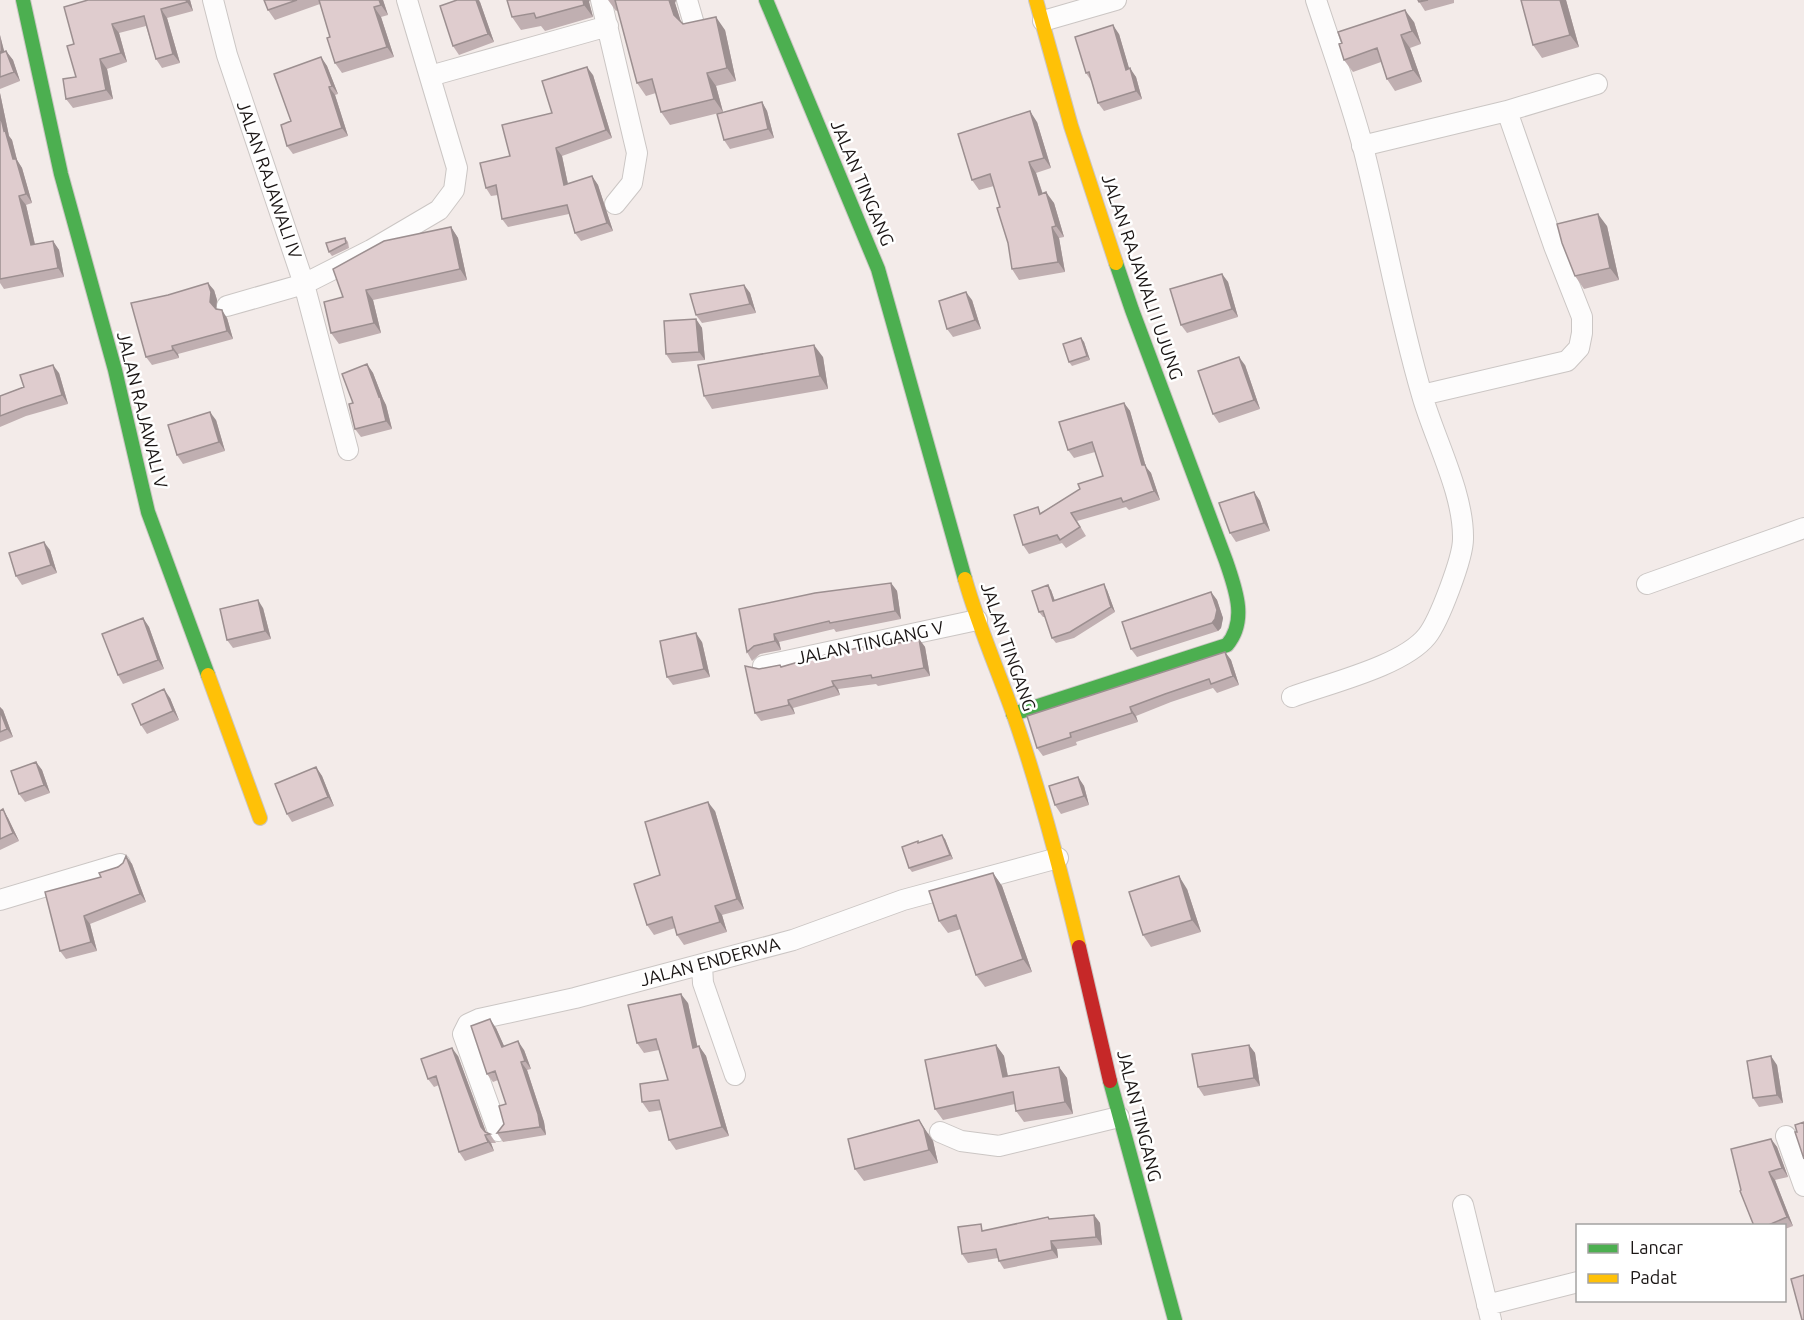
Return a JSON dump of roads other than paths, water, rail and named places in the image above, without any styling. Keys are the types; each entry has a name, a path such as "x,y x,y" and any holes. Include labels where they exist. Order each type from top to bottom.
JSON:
{"street":[{"name":"JALAN RAJAWALI V","path":"23,0 61,174 115,370 148,512 260,819"},
{"name":"JALAN RAJAWALI IV","path":"213,0 228,55 304,284 227,306"},
{"path":"348,450 304,284 371,250 439,210 454,190 457,168 407,0"},
{"path":"601,0 638,153 632,183 615,204"},
{"path":"687,0 694,24"},
{"name":"JALAN TINGANG","path":"766,0 878,269 977,620 1013,714 1058,858 1119,1117 1175,1320"},
{"name":"JALAN RAJAWALI I UJUNG","path":"1013,714 1227,645 1236,635 1238,621 1237,594 1132,310 1071,126 1036,0"},
{"path":"1043,21 1116,0"},
{"path":"1292,696 1396,660 1413,650 1429,634 1448,592 1458,567 1463,539 1460,509 1422,395 1362,146 1316,0"},
{"path":"430,76 608,26"},
{"path":"1362,146 1508,111 1597,84"},
{"path":"1422,395 1567,361 1579,348 1582,316 1554,246 1508,111"},
{"path":"1647,584 1804,528"},
{"name":"JALAN TINGANG V","path":"763,666 977,620"},
{"name":"JALAN ENDERWA","path":"498,1131 464,1034 468,1024 479,1019 575,998 793,940 903,900 1058,858"},
{"path":"0,900 120,864"},
{"path":"702,965 704,983 735,1075"},
{"path":"940,1132 962,1140 999,1146 1119,1117"},
{"path":"1786,1136 1804,1186"},
{"path":"1463,1205 1489,1313 1576,1283"}]}
